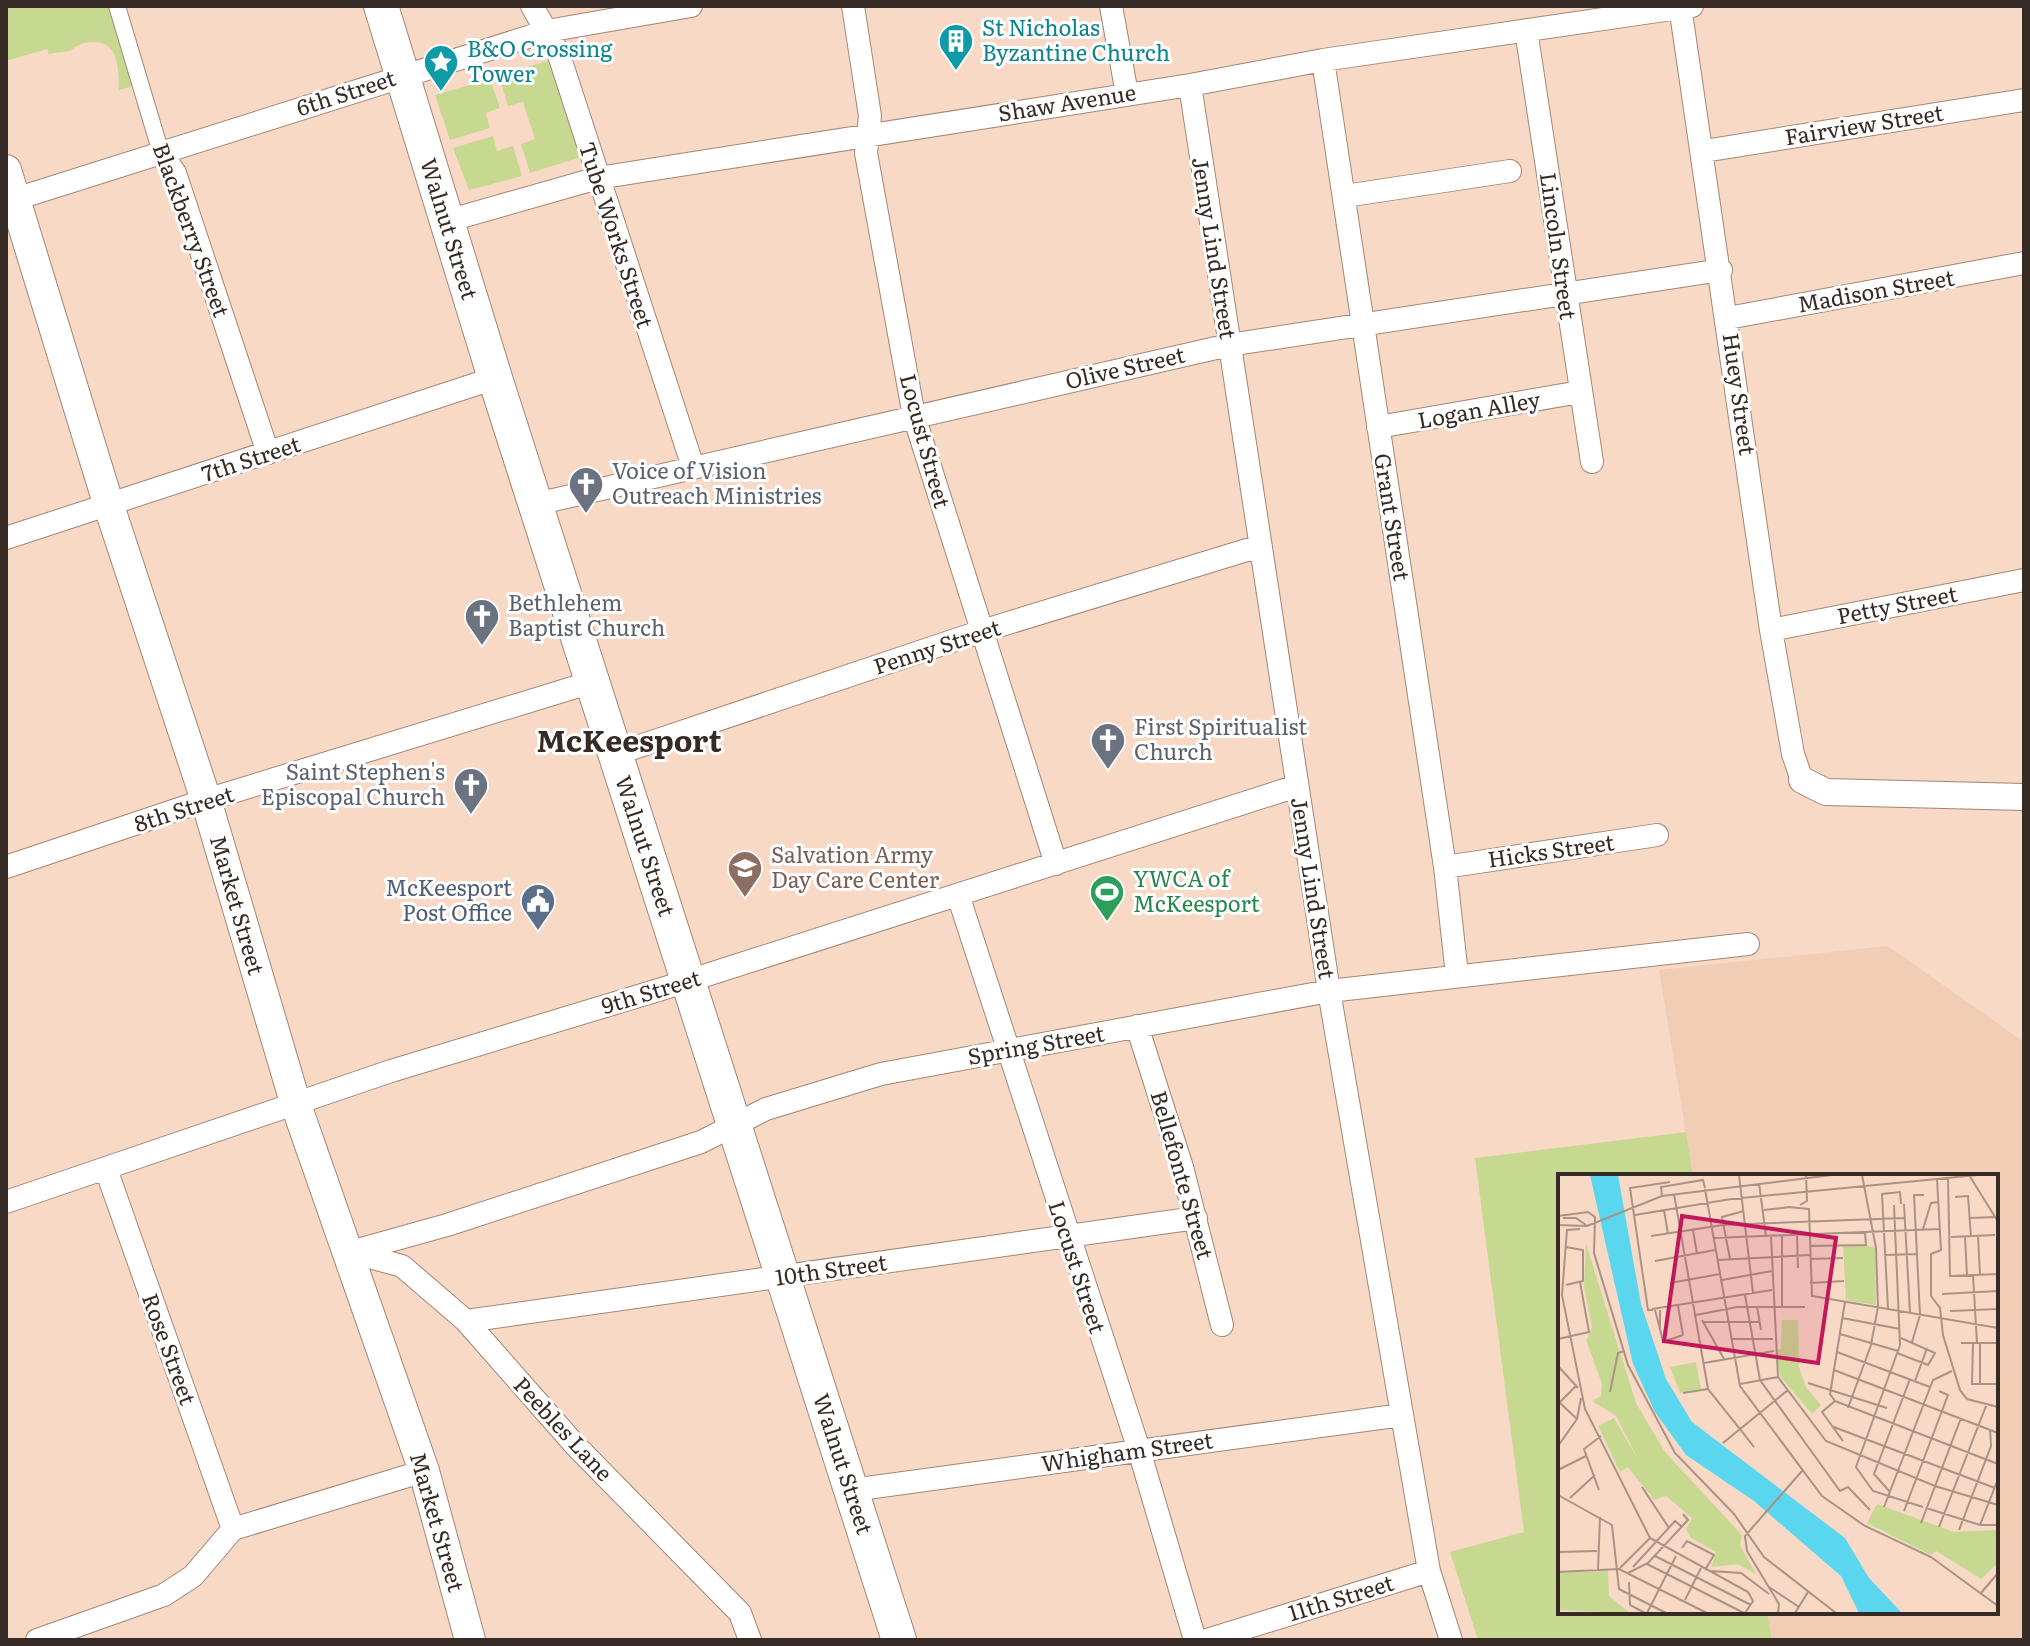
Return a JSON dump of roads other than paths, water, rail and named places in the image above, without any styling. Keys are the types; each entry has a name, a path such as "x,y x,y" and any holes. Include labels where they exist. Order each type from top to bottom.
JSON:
{"main road":[{"name":"Walnut Street","path":"381,6 495,378 899,1640"},
{"name":"Market Street","path":"6,170 11,201 206,800 295,1102 350,1252 424,1471 470,1640"}],"street":[{"name":"Blackberry Street","path":"117,6 161,153 175,173 268,453"},
{"name":"Tube Works Street","path":"532,6 558,52 693,467"},
{"name":"6th Street","path":"11,201 547,31 691,6"},
{"name":"Locust Street","path":"853,6 870,116 866,153 914,416 1056,864"},
{"path":"1111,6 1127,94"},
{"name":"Shaw Avenue","path":"447,221 598,178 1190,85 1323,60 1684,7"},
{"name":"Huey Street","path":"1684,7 1771,630 1793,754 1802,780"},
{"name":"Lincoln Street","path":"1526,30 1592,462"},
{"name":"Grant Street","path":"1323,60 1445,867 1457,975"},
{"name":"Jenny Lind Street","path":"1190,85 1329,991 1429,1571 1451,1640"},
{"name":"Fairview Street","path":"1704,151 2024,100"},
{"path":"1345,196 1510,171"},
{"name":"Madison Street","path":"1728,318 2024,263"},
{"name":"Olive Street","path":"536,504 1229,345 1721,270"},
{"name":"7th Street","path":"6,538 495,378"},
{"name":"Logan Alley","path":"1378,427 1580,392"},
{"name":"Penny Street","path":"616,754 982,631 1260,546"},
{"name":"Petty Street","path":"1771,630 2024,580"},
{"name":"8th Street","path":"6,867 206,800 592,682"},
{"path":"1802,780 1826,792 2024,797"},
{"name":"9th Street","path":"6,1202 295,1102 688,981 1297,786"},
{"name":"Hicks Street","path":"1445,867 1657,835"},
{"name":"Locust Street","path":"958,895 1066,1237 1139,1450 1195,1640"},
{"name":"Spring Street","path":"350,1252 447,1225 686,1147 766,1109 881,1074 1329,991 1748,944"},
{"name":"Bellefonte Street","path":"1137,1026 1196,1218 1222,1325"},
{"name":"Rose Street","path":"106,1169 233,1529"},
{"name":"10th Street","path":"466,1321 1196,1218"},
{"name":"Peebles Lane","path":"350,1252 402,1266 466,1321 576,1446 740,1613 750,1640"},
{"name":"Whigham Street","path":"852,1490 1402,1415"},
{"path":"37,1640 164,1595 193,1576 233,1529 424,1471"},
{"name":"11th Street","path":"1207,1640 1429,1571"}],"place":[{"name":"St Nicholas Byzantine Church","path":"956,72"},
{"name":"B&O Crossing Tower","path":"441,93"},
{"name":"Voice of Vision Outreach Ministries","path":"586,515"},
{"name":"Bethlehem Baptist Church","path":"482,647"},
{"name":"First Spiritualist Church","path":"1108,771"},
{"name":"Saint Stephen's Episcopal Church","path":"471,816"},
{"name":"Salvation Army Day Care Center","path":"745,899"},
{"name":"YWCA of McKeesport","path":"1107,923"},
{"name":"McKeesport Post Office","path":"538,932"}],"district":[{"name":"McKeesport","path":"629,742"}]}
